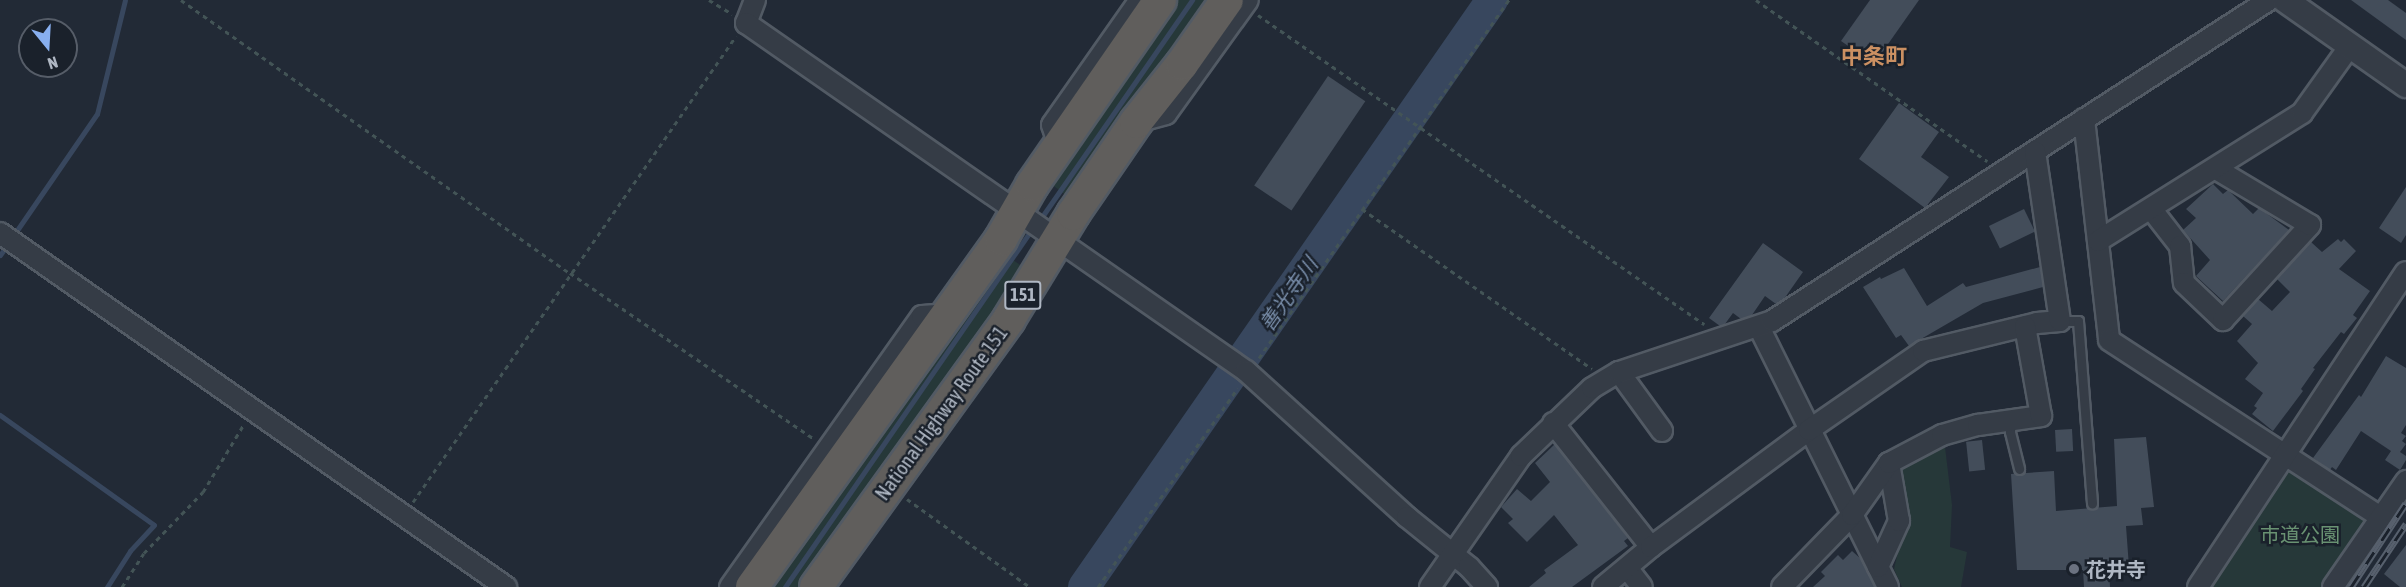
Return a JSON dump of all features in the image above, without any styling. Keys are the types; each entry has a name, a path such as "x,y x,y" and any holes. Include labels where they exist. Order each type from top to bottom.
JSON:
{"highway":[{"name":"151","path":"752,587 1001,239 1016,211 1059,146 1160,0"},
{"name":"National Highway Route 151","path":"816,587 1009,319 1057,240 1136,122 1182,64 1239,2"}],"street":[{"path":"755,0 746,23 1242,368 1407,517 1452,553 1487,587"},
{"path":"1059,146 1052,125 1140,0"},
{"path":"1430,587 1521,456 1553,423 1612,375 1759,327 2003,173 2269,0"},
{"path":"2285,0 2406,85"},
{"path":"2098,241 2152,210 2302,113 2350,46"},
{"path":"2084,119 2109,340 2379,516"},
{"path":"1603,587 1651,547 1809,430 1923,351 2025,326 2059,321 2035,152"},
{"path":"2152,210 2180,246 2184,283 2223,320 2310,225 2216,169"},
{"path":"8,238 506,587"},
{"path":"2198,587 2406,272"},
{"path":"730,587 922,316 948,314"},
{"path":"833,587 1018,326 1009,319"},
{"path":"1782,587 1852,515 1889,464 1942,435 1978,425 2041,416 2025,326"},
{"path":"1759,327 1888,587"},
{"path":"1612,375 1662,431"},
{"path":"1553,423 1651,547"},
{"path":"1878,567 1899,521 1889,464"},
{"path":"2332,587 2379,516 2396,498 2406,481"},
{"path":"1627,568 1642,587"}],"lane":[{"path":"2059,321 2079,321 2092,503"},
{"path":"2011,420 2010,432 2019,469"}],"path":[{"path":"180,0 570,273 828,449"},
{"path":"404,516 570,273 746,23 709,0"},
{"path":"1098,587 1242,368 1362,209 1509,0"},
{"path":"1756,0 2003,173"},
{"path":"1239,2 1725,338"},
{"path":"1362,209 1612,375"},
{"path":"122,587 144,553 203,492 252,410"},
{"path":"899,494 1030,587"}],"green space":[{"path":"1173,0 1215,0 1067,196 1047,181"},
{"path":"1006,255 1026,269 838,543 800,587 768,587"},
{"path":"1945,447 1952,505 1950,547 1967,552 1961,587 1902,587 1894,569 1904,527 1905,507 1900,463"},
{"name":"市道公園","path":"2291,466 2365,515 2367,524 2326,587 2207,587 2283,469"}],"building":[{"path":"1870,0 1919,0 1874,64 1841,41"},
{"path":"2351,0 2388,0 2406,13 2406,40"},
{"path":"1328,76 1365,101 1291,211 1254,185"},
{"path":"1899,103 1939,132 1921,157 1949,177 1925,208 1859,159"},
{"path":"2213,184 2223,194 2228,190 2253,214 2259,208 2289,230 2223,301 2196,276 2210,260 2183,230 2196,218 2186,209"},
{"path":"2406,187 2406,235 2401,243 2379,228"},
{"path":"2024,209 2035,231 2000,249 1989,226"},
{"path":"2338,239 2341,242 2344,239 2356,251 2339,269 2370,291 2353,315 2357,318 2344,334 2341,332 2313,368 2315,369 2301,389 2303,391 2273,431 2252,414 2257,408 2254,406 2263,393 2245,379 2258,363 2237,341 2252,324 2243,316 2258,299 2272,311 2290,292 2277,279 2311,242 2322,252"},
{"path":"1763,243 1803,272 1784,299 1776,304 1765,296 1752,315 1741,319 1733,313 1725,324 1720,326 1709,318"},
{"path":"2040,267 2043,287 1983,303 1909,346 1901,335 1896,338 1863,287 1880,277 1881,279 1904,268 1927,306 1963,283 1966,287"},
{"path":"2386,356 2406,368 2406,425 2401,433 2406,436 2402,441 2406,444 2400,452 2406,456 2406,460 2400,470 2385,460 2391,451 2361,431 2336,470 2332,467 2330,470 2313,458 2359,395 2361,397"},
{"path":"2072,429 2073,451 2056,452 2055,430"},
{"path":"2146,437 2154,507 2141,508 2143,525 2126,526 2129,567 2109,569 2110,587 2084,587 2083,570 2017,570 2011,474 2054,471 2056,511 2117,506 2114,439"},
{"path":"1982,440 1985,470 1969,472 1966,442"},
{"path":"1555,444 1628,538 1624,541 1628,546 1572,587 1529,587 1546,573 1544,570 1578,545 1554,515 1527,542 1508,523 1513,519 1501,507 1517,489 1531,501 1550,482 1535,463"},
{"path":"2406,545 2406,587 2400,587 2384,574"},
{"path":"1852,551 1861,559 1875,587 1813,587 1825,576 1821,572 1838,555 1843,560"}],"waterway":[{"path":"13,236 97,114 125,0"},
{"path":"1039,221 1192,0"},
{"name":"善光寺川","path":"1084,587 1492,0"},
{"path":"785,587 1033,228"},
{"path":"0,255 8,244"},
{"path":"0,415 154,525 130,551 107,587"}],"railway":[{"path":"2351,587 2406,503"},
{"path":"2364,587 2406,524"}],"place":[{"name":"花井寺","path":"2074,569"}],"district":[{"name":"中条町","path":"1874,57"}]}
